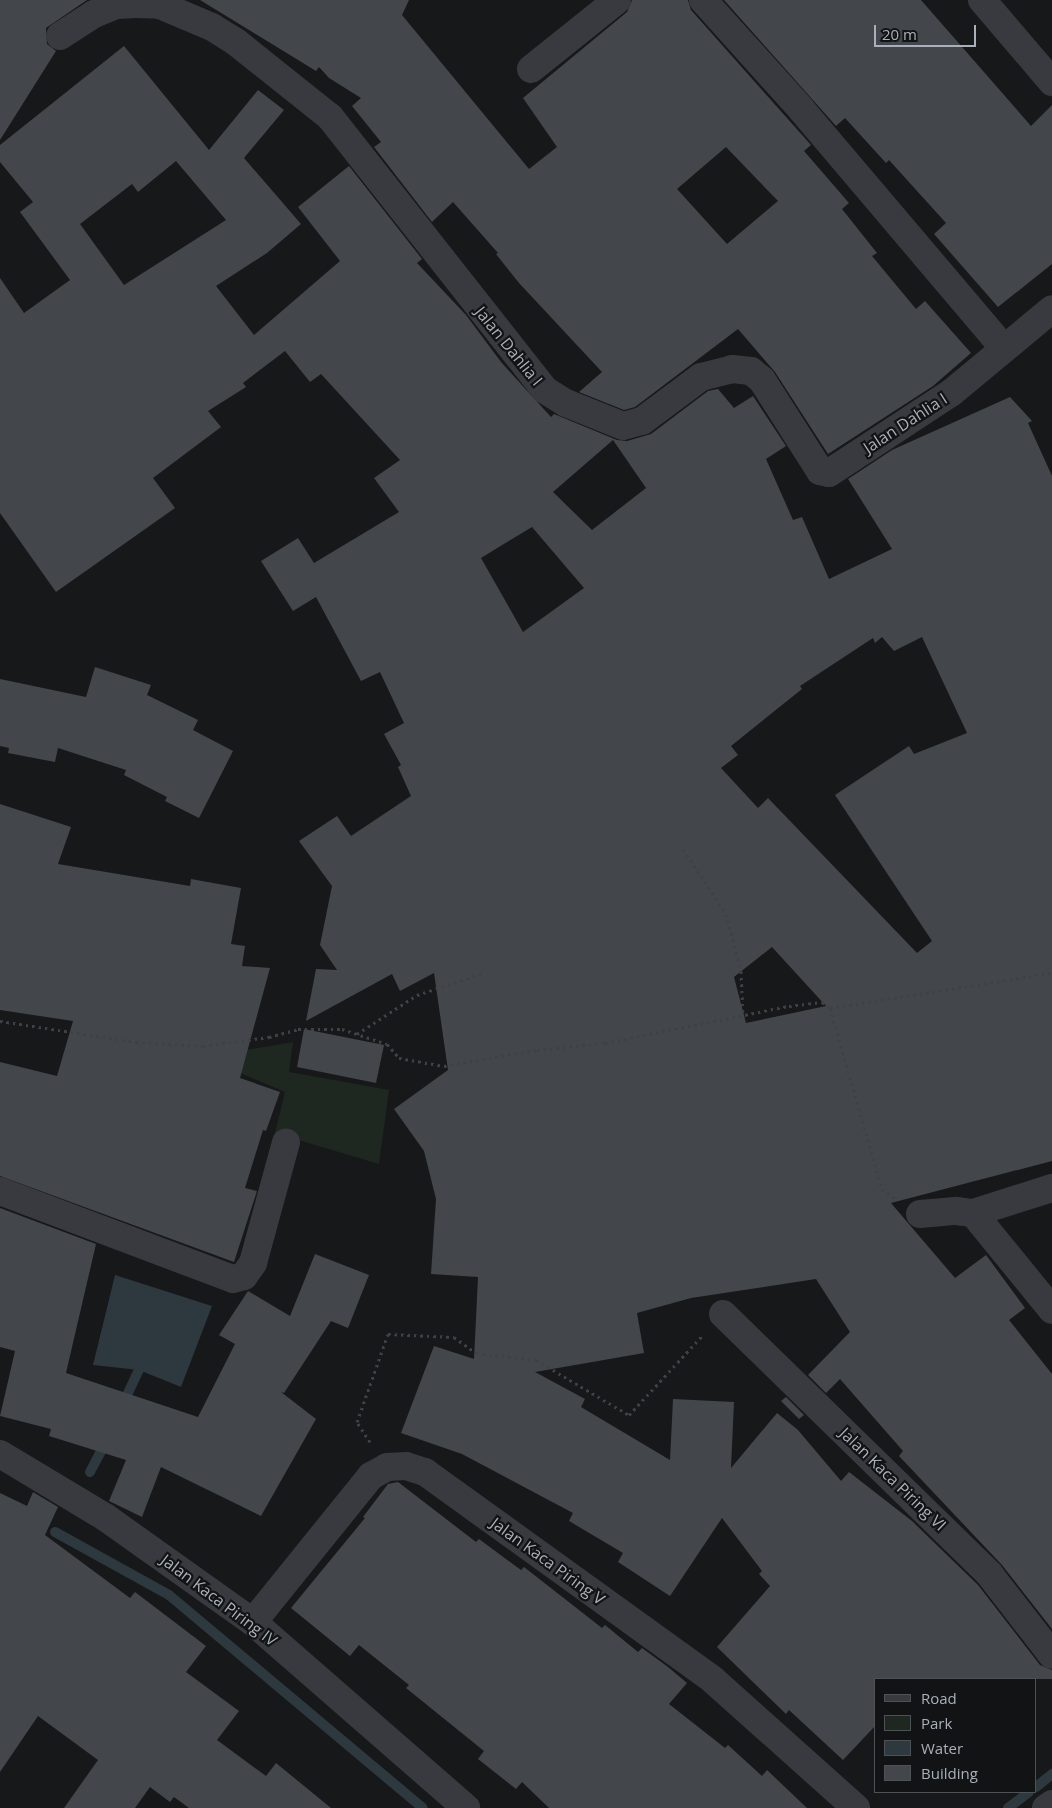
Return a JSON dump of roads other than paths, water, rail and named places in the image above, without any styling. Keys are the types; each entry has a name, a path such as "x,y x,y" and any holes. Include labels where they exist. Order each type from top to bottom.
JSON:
{"street":[{"path":"531,69 618,0"},
{"path":"703,0 801,109 1004,348"},
{"path":"982,0 1052,82"},
{"name":"Jalan Dahlia I","path":"60,36 94,14 116,5 136,4 160,5 183,14 236,42 330,116 545,390 566,403 623,426 642,421 702,377 732,369 751,371 762,380 820,471 826,474 951,393 1052,309"},
{"path":"0,1191 232,1279 244,1276 253,1263 286,1142"},
{"path":"920,1214 956,1211 973,1213 1052,1188"},
{"path":"973,1213 1052,1310"},
{"name":"Jalan Kaca Piring VI","path":"723,1314 990,1575 1052,1655"},
{"name":"Jalan Kaca Piring IV","path":"0,1454 105,1517 253,1622 466,1808"},
{"name":"Jalan Kaca Piring V","path":"253,1622 355,1493 371,1476 387,1467 406,1466 425,1472 697,1669 856,1808"},
{"path":"1046,1808 1052,1804"}],"water":[{"path":"115,1275 212,1306 181,1387 139,1370 93,1365"}],"waterway":[{"path":"122,1406 139,1370"},
{"path":"90,1472 107,1440"},
{"path":"55,1532 169,1595 423,1808"},
{"path":"1037,1786 1052,1774"},
{"path":"1008,1808 1028,1793"}]}
